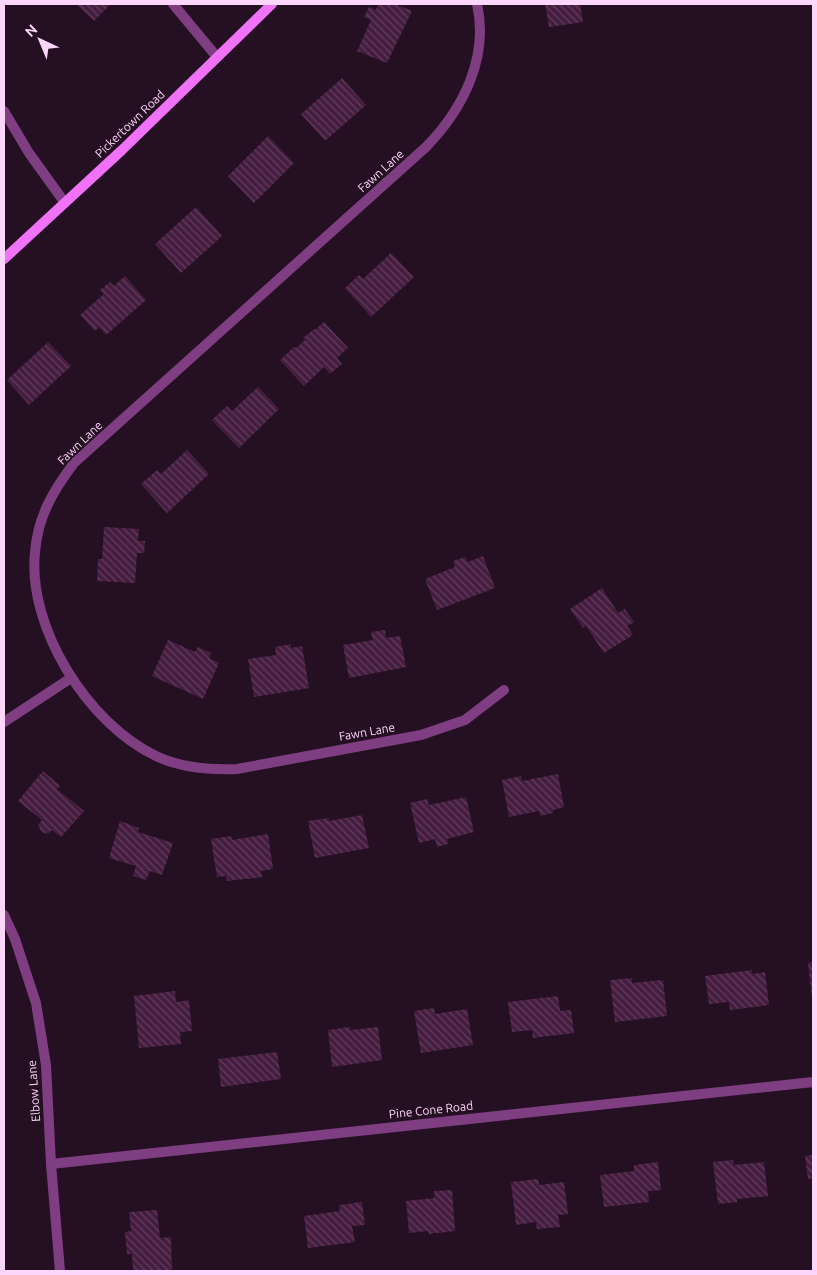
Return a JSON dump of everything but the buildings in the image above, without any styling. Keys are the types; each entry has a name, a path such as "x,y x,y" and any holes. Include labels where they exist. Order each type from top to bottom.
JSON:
{"street":[{"path":"173,4 217,57"},
{"name":"Pickertown Road","path":"4,259 122,150 272,4"},
{"name":"Fawn Lane","path":"477,4 480,44 474,72 461,103 442,131 74,463 55,489 41,518 35,550 34,572 38,604 52,641 71,678 115,730 130,742 157,757 188,767 220,770 237,768 421,735 465,720 504,690"},
{"path":"4,111 29,153 65,203"},
{"path":"4,722 71,678"},
{"name":"Elbow Lane","path":"4,915 16,939 36,1003 46,1064 51,1164 60,1271"},
{"name":"Pine Cone Road","path":"51,1164 813,1082"}]}
